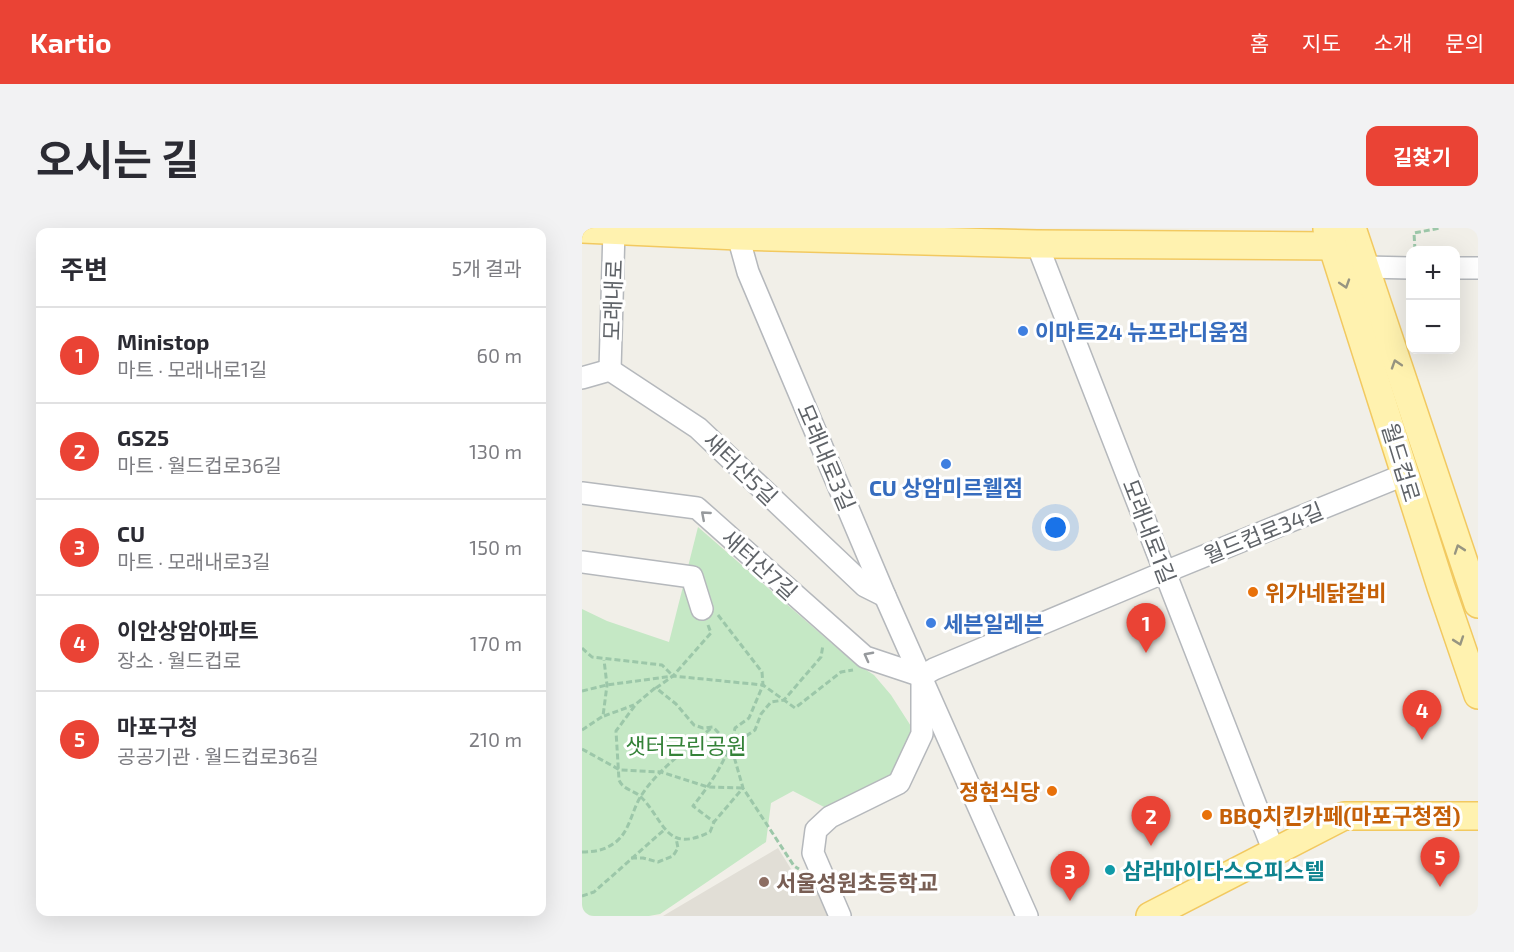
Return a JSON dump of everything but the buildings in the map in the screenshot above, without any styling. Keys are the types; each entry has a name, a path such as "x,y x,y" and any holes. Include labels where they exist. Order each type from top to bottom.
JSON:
{"main road":[{"name":"모래내로","path":"582,229 738,236 1037,244 1337,234"},
{"name":"월드컵로","path":"1337,234 1365,267 1478,604"},
{"name":"월드컵로","path":"1337,234 1406,474 1478,695"},
{"path":"1150,916 1344,816 1478,816"}],"street":[{"name":"모래내로","path":"610,370 614,230"},
{"name":"모래내로3길","path":"738,236 748,272 885,596 1027,916"},
{"name":"모래내로1길","path":"1037,244 1274,852"},
{"path":"1365,267 1406,268"},
{"path":"1460,268 1478,268"},
{"path":"582,378 610,370"},
{"name":"새터산5길","path":"610,370 698,428 865,586 885,596"},
{"name":"월드컵로34길","path":"922,676 1165,572 1406,474"},
{"name":"새터산7길","path":"582,493 697,508 865,657 922,676"},
{"path":"582,562 692,577 702,609"},
{"name":"모래내로3길","path":"840,916 813,853 816,830 830,817 899,783 922,734 922,676"}],"path":[{"path":"1414,246 1415,230 1440,228"},
{"path":"714,822 693,806 708,787 731,746 735,728 749,718 763,685 762,672 716,613 710,608 702,609 711,633 673,676 636,704 616,731 619,780 621,786 641,796 664,829 676,838 697,839 710,832 714,822 743,788"},
{"path":"731,746 755,730 761,714 771,702 784,700 821,657 827,623"},
{"path":"582,648 592,657 662,664 673,676"},
{"path":"603,716 607,685 604,659"},
{"path":"582,691 607,685 673,676 763,685 795,708 841,672"},
{"path":"656,688 676,704 694,725 703,728 713,727"},
{"path":"582,730 603,716 636,704"},
{"path":"713,727 731,746 743,788 794,866 803,872"},
{"path":"582,852 598,852 617,841 627,828 641,796 661,772 713,727"},
{"path":"582,749 620,770 661,772 708,787 743,788"},
{"path":"582,896 594,892 664,829"},
{"path":"630,858 644,858 658,862 673,856 678,848 676,838"}],"shaded area":[{"name":"서울성원초등학교","path":"778,848 791,869 826,896 834,916 663,916"}],"green space":[{"name":"샛터근린공원","path":"698,527 852,661 874,675 891,695 916,734 895,773 826,808 793,791 771,803 766,842 660,914 582,916 582,609 607,621 669,642"}],"place":[{"name":"이마트24 뉴프라디움점","path":"1023,331"},
{"name":"CU 상암미르웰점","path":"946,464"},
{"name":"위가네닭갈비","path":"1253,592"},
{"name":"세븐일레븐","path":"931,623"},
{"name":"Ministop","path":"1146,653"},
{"name":"이안상암아파트","path":"1422,740"},
{"name":"정현식당","path":"1052,791"},
{"name":"BBQ치킨카페(마포구청점)","path":"1207,815"},
{"name":"GS25","path":"1151,846"},
{"name":"삼라마이다스오피스텔","path":"1110,870"},
{"name":"서울성원초등학교","path":"764,882"},
{"name":"마포구청","path":"1440,887"},
{"name":"CU","path":"1070,901"}]}
